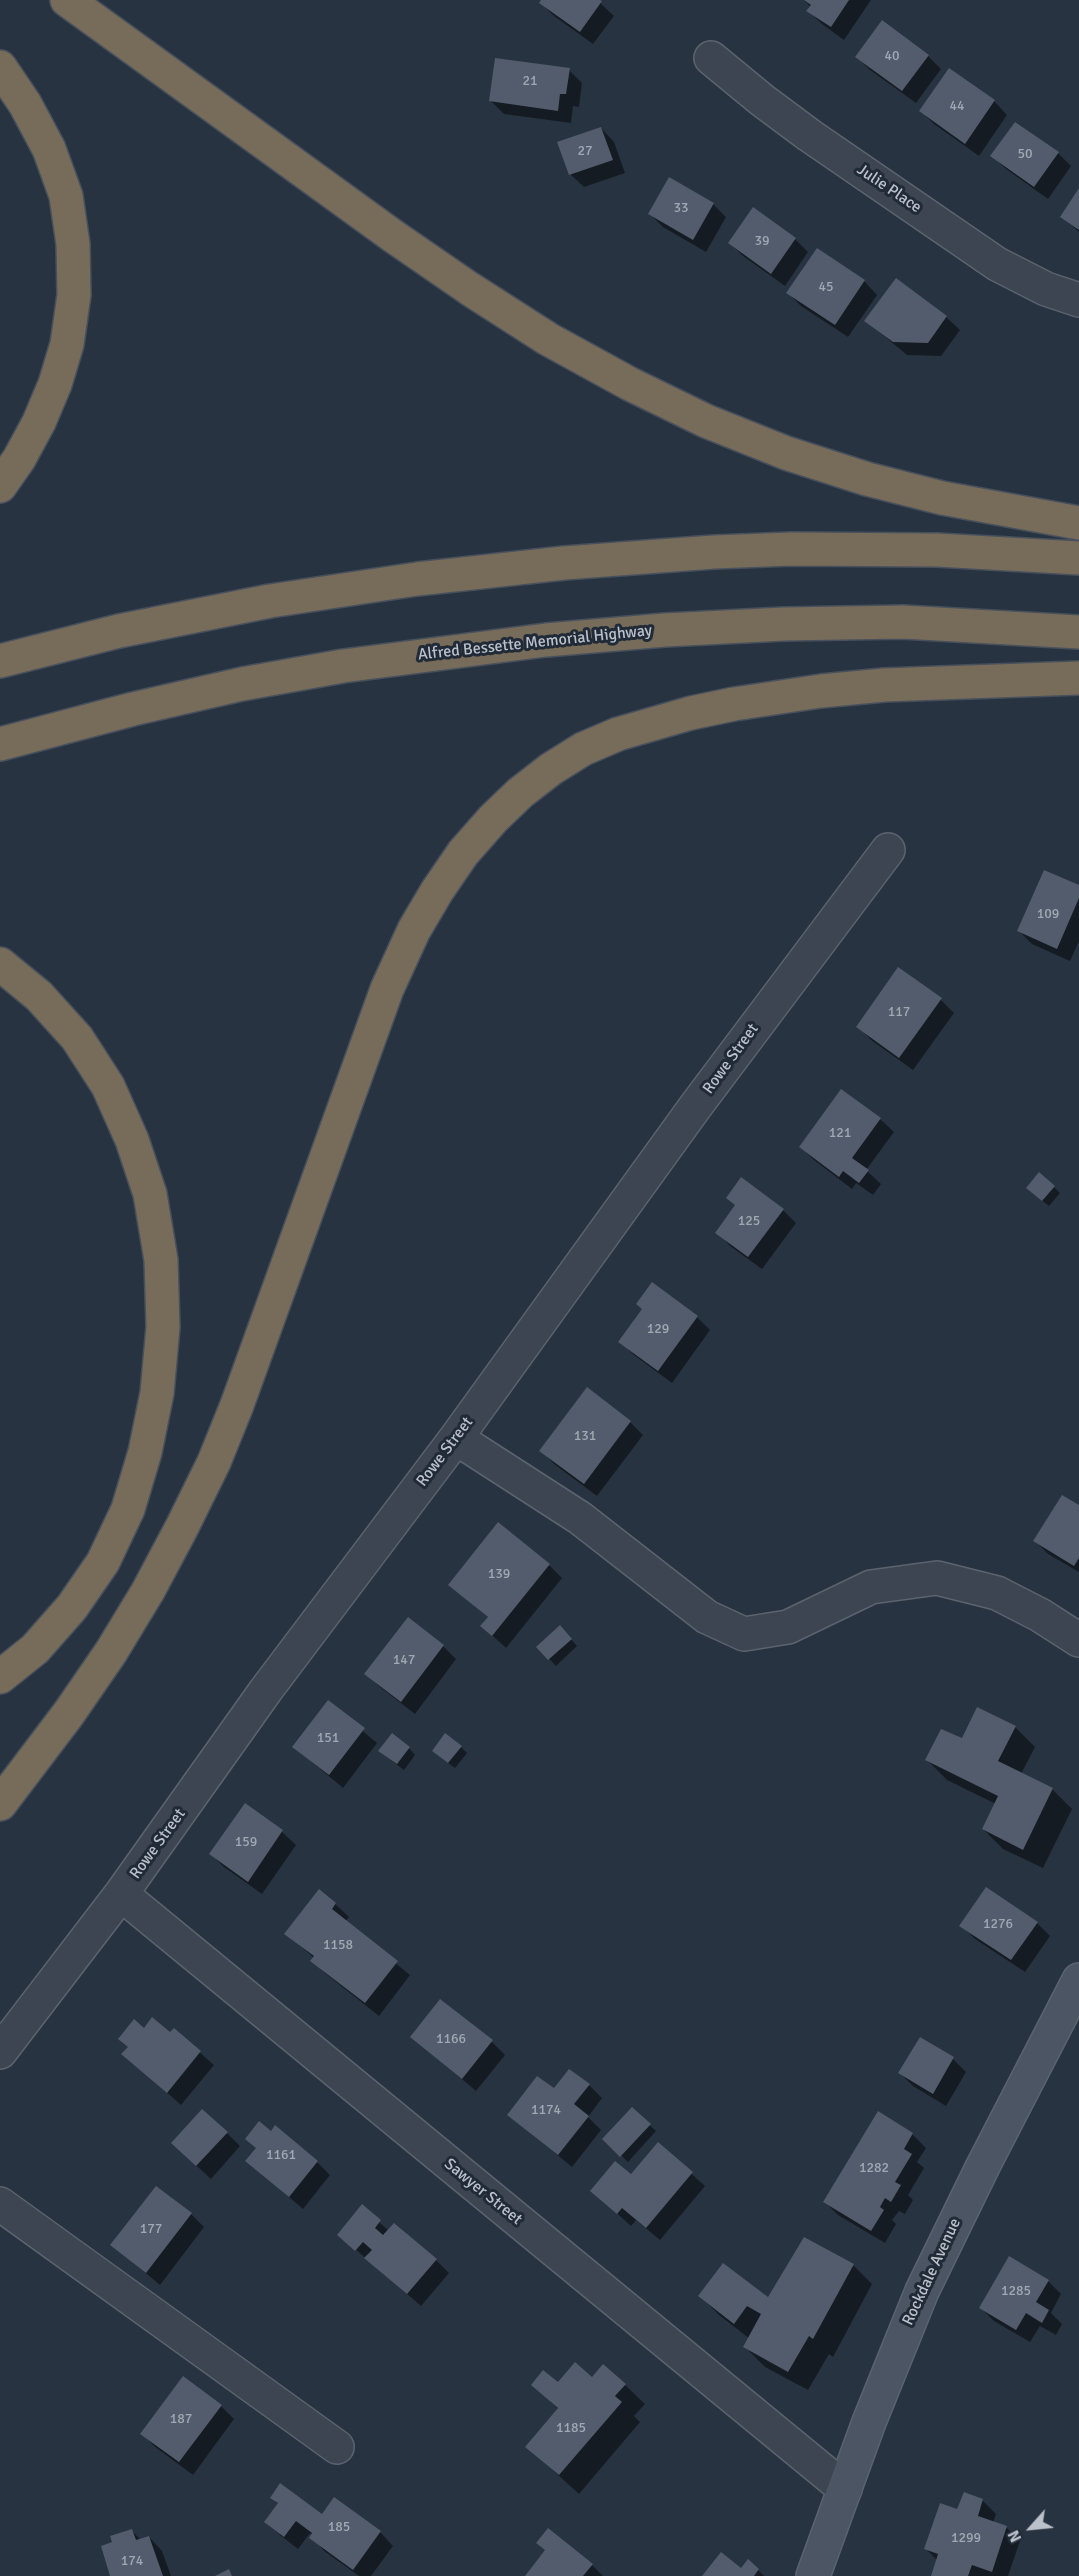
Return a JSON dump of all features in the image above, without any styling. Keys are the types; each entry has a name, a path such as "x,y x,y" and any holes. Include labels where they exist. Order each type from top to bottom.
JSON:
{"highway":[{"path":"67,0 470,289 548,339 630,384 706,421 786,453 867,480 942,498 1079,524"},
{"path":"0,67 25,104 49,149 66,196 74,244 74,295 67,344 55,384 20,459 0,486"},
{"path":"0,662 130,628 270,601 417,579 564,562 791,549 937,550 1079,558"},
{"name":"Alfred Bessette Memorial Highway","path":"0,744 133,709 242,684 399,658 546,640 665,630 784,624 903,622 1079,632"},
{"path":"0,1804 69,1713 111,1652 148,1591 182,1527 237,1405 387,989 414,930 437,891 463,854 493,819 550,769 583,749 618,734 691,713 821,691 884,685 1079,678"},
{"path":"0,964 39,996 77,1038 108,1086 132,1140 150,1194 161,1260 163,1327 155,1405 145,1452 128,1509 102,1562 72,1607 35,1649 0,1677"}],"main road":[{"name":"Rockdale Avenue","path":"813,2576 894,2357 922,2291 967,2197 1079,1980"}],"street":[{"name":"Julie Place","path":"711,58 809,135 997,264 1046,289 1079,300"},
{"name":"Rowe Street","path":"0,2052 122,1894 273,1680 456,1438 695,1107 888,850"},
{"path":"456,1438 580,1518 707,1617 744,1634 788,1627 871,1587 937,1578 997,1593 1040,1615 1079,1640"},
{"name":"Sawyer Street","path":"122,1894 845,2489"},
{"path":"0,2204 337,2447"}],"building":[{"path":"541,0 602,1 580,32 539,3"},
{"path":"804,0 849,0 831,27 806,11 811,5"},
{"path":"882,20 929,55 902,91 855,57"},
{"path":"495,58 570,68 566,94 560,94 558,111 489,101"},
{"path":"949,68 995,100 965,144 919,111"},
{"path":"1015,122 1059,152 1034,187 990,156"},
{"path":"601,127 613,160 569,175 557,142"},
{"path":"669,177 714,203 693,240 648,214"},
{"path":"1079,188 1079,230 1060,217"},
{"path":"753,207 796,238 771,274 728,243"},
{"path":"817,248 865,280 835,325 786,293"},
{"path":"896,278 947,316 928,343 893,342 864,321"},
{"path":"1044,870 1079,885 1079,898 1057,949 1017,931"},
{"path":"898,967 942,998 899,1058 856,1027"},
{"path":"841,1089 881,1118 852,1158 869,1170 859,1183 843,1171 839,1177 799,1147"},
{"path":"1039,1172 1055,1186 1042,1201 1026,1188"},
{"path":"741,1177 784,1209 748,1257 715,1233 735,1205 726,1198"},
{"path":"652,1282 698,1316 658,1371 618,1342 642,1309 636,1304"},
{"path":"587,1387 631,1421 584,1484 539,1451"},
{"path":"1062,1495 1079,1505 1079,1558 1074,1566 1033,1541"},
{"path":"498,1522 550,1564 492,1636 480,1626 488,1617 448,1585"},
{"path":"408,1617 444,1645 401,1702 364,1674"},
{"path":"560,1625 572,1639 548,1660 536,1647"},
{"path":"328,1700 365,1728 329,1775 292,1747"},
{"path":"977,1707 1016,1726 998,1761 1053,1788 1023,1850 982,1829 998,1796 925,1760 941,1729 962,1738"},
{"path":"392,1733 410,1747 397,1764 378,1751"},
{"path":"445,1733 462,1746 448,1763 432,1751"},
{"path":"245,1803 283,1830 248,1882 209,1854"},
{"path":"986,1887 1038,1922 1011,1960 959,1926"},
{"path":"319,1889 336,1903 332,1909 398,1961 365,2003 310,1961 314,1956 284,1934"},
{"path":"440,1999 493,2040 462,2079 410,2037"},
{"path":"152,2017 170,2032 174,2028 201,2051 167,2093 121,2054 128,2047 118,2039 134,2019 144,2028"},
{"path":"920,2037 954,2057 933,2094 898,2073"},
{"path":"569,2069 590,2084 574,2104 589,2116 558,2155 507,2115 537,2076 554,2088"},
{"path":"632,2107 651,2124 620,2157 602,2139"},
{"path":"202,2109 228,2132 196,2166 171,2143"},
{"path":"878,2111 913,2133 904,2149 912,2154 895,2182 901,2185 891,2202 885,2198 880,2207 884,2210 871,2231 823,2202"},
{"path":"259,2121 271,2131 275,2125 318,2161 289,2197 245,2161 256,2148 245,2139"},
{"path":"658,2142 693,2172 646,2228 622,2208 617,2214 590,2191 615,2161 631,2174"},
{"path":"156,2186 192,2213 146,2273 110,2245"},
{"path":"362,2204 381,2220 375,2228 383,2235 394,2223 437,2259 407,2294 364,2258 372,2250 363,2242 355,2251 337,2235"},
{"path":"804,2237 854,2264 813,2339 809,2336 788,2372 743,2347 761,2314 747,2306 734,2324 698,2296 723,2263 768,2297"},
{"path":"1009,2256 1049,2280 1036,2302 1049,2310 1042,2323 1026,2313 1016,2330 979,2308"},
{"path":"575,2362 592,2377 603,2364 626,2384 615,2396 622,2402 559,2475 525,2447 558,2408 531,2385 543,2370 558,2382"},
{"path":"183,2376 222,2405 179,2462 140,2434"},
{"path":"280,2483 322,2514 334,2497 381,2531 353,2570 309,2538 312,2533 296,2521 284,2537 264,2522 278,2503 270,2498"},
{"path":"964,2492 983,2499 978,2516 1007,2526 992,2572 972,2565 968,2576 931,2576 938,2554 924,2549 940,2503 957,2509"},
{"path":"548,2528 593,2564 583,2576 525,2576 545,2550 536,2543"},
{"path":"132,2529 136,2540 149,2536 163,2576 110,2576 101,2546 112,2542 110,2536"},
{"path":"721,2552 741,2568 748,2559 759,2569 754,2576 702,2576"},
{"path":"229,2569 232,2576 215,2576"}]}
